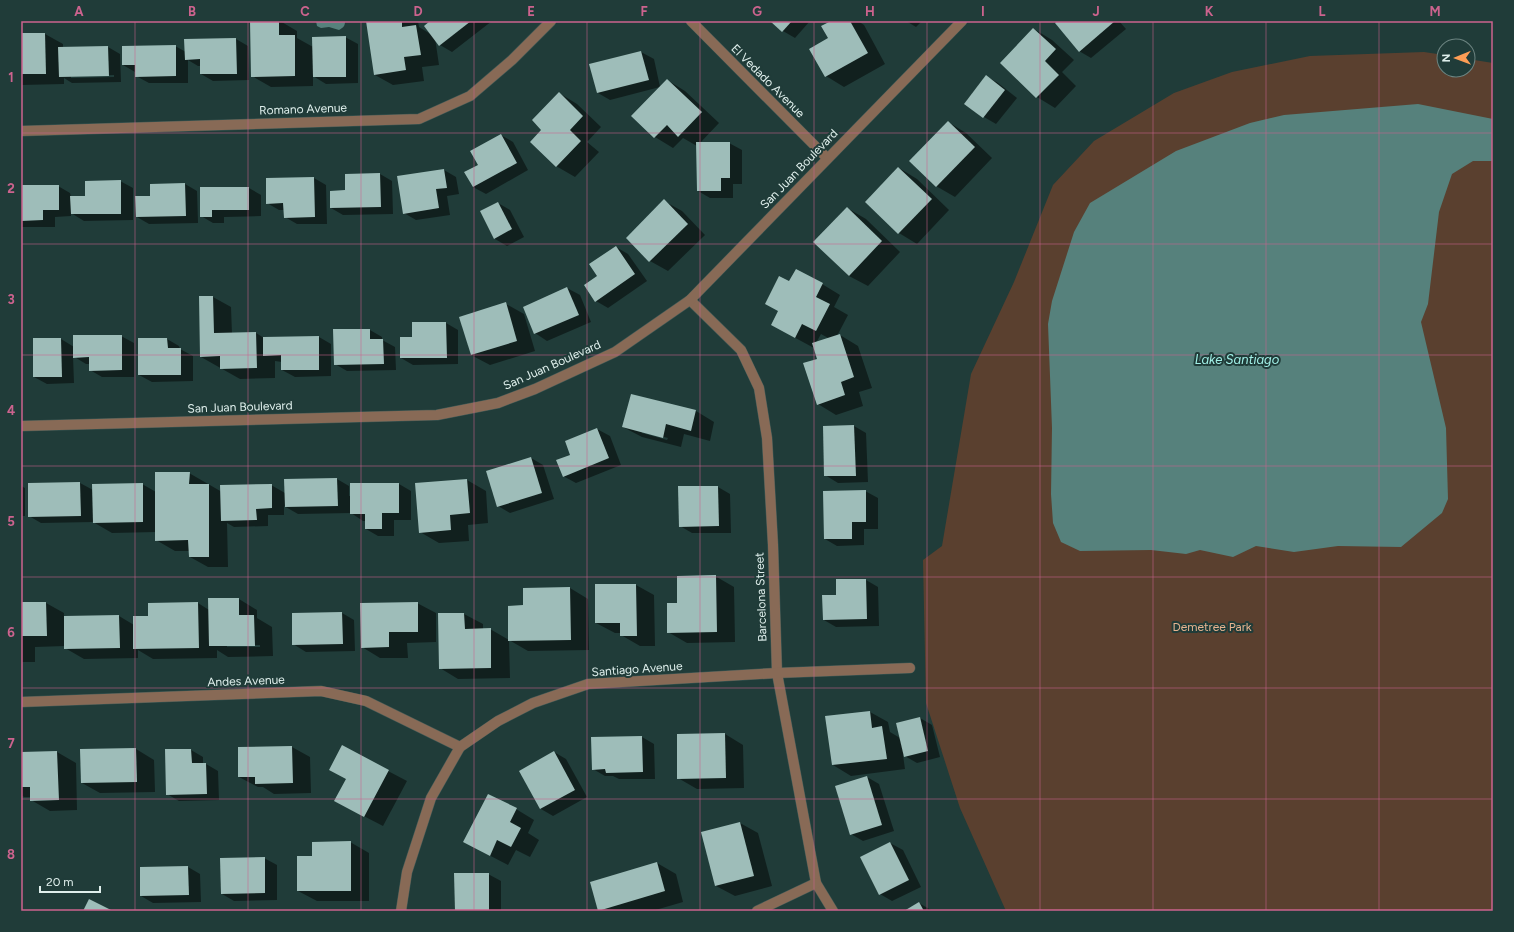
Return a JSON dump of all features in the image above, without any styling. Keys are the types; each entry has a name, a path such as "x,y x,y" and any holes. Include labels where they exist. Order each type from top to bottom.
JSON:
{"street":[{"name":"Romano Avenue","path":"21,131 419,119 470,96 512,60 551,21"},
{"name":"El Vedado Avenue","path":"691,21 827,158"},
{"name":"San Juan Boulevard","path":"21,426 437,415 498,403 535,389 615,352 690,300 962,21"},
{"name":"Barcelona Street","path":"690,300 741,350 759,388 768,438 777,674 816,883 833,911"},
{"name":"Santiago Avenue","path":"401,911 407,872 431,798 460,748 498,721 533,703 588,684 910,668"},
{"name":"Andes Avenue","path":"21,702 321,692 366,701 460,748"},
{"path":"757,911 816,883"}],"green space":[{"name":"Demetree Park","path":"1424,52 1436,54 1436,78 1476,78 1476,60 1493,63 1493,911 1006,911 960,808 926,703 923,560 942,546 971,374 1014,282 1053,185 1094,141 1174,93 1232,72 1310,56"}],"water":[{"path":"316,21 345,21 345,24 339,30 329,27 321,28 317,26"},
{"name":"Lake Santiago","path":"1418,104 1493,119 1493,161 1473,161 1452,174 1439,212 1428,304 1421,322 1446,428 1448,499 1442,513 1401,547 1338,546 1294,552 1256,546 1233,557 1200,550 1186,554 1151,550 1080,551 1061,542 1053,523 1051,494 1052,428 1048,324 1052,301 1074,232 1090,203 1176,151 1250,123 1284,115"}],"building":[{"path":"250,21 279,21 279,35 295,35 295,76 251,77"},
{"path":"366,21 402,21 402,27 416,25 421,55 404,57 406,70 374,75"},
{"path":"430,21 471,21 439,46 424,26"},
{"path":"770,21 792,21 782,32"},
{"path":"831,21 850,21 868,53 825,77 809,49 828,38 821,26"},
{"path":"1057,21 1115,21 1079,52 1055,23"},
{"path":"1033,28 1056,49 1045,61 1059,75 1036,98 1000,63"},
{"path":"21,33 45,33 46,74 21,74"},
{"path":"346,36 346,77 313,77 312,37"},
{"path":"236,38 237,74 200,74 200,59 185,60 184,39"},
{"path":"176,45 176,76 135,77 135,65 122,65 122,46"},
{"path":"108,46 109,76 59,77 58,47"},
{"path":"641,51 649,80 597,93 589,64"},
{"path":"986,75 1005,90 983,118 964,104"},
{"path":"667,79 702,112 678,137 667,125 654,138 631,116"},
{"path":"559,92 583,116 570,130 581,141 556,167 530,142 541,130 532,120"},
{"path":"948,121 975,147 936,187 909,161"},
{"path":"501,134 517,163 473,187 464,172 478,165 470,151"},
{"path":"696,142 730,142 730,178 721,178 721,191 697,191"},
{"path":"898,167 932,199 898,234 865,202"},
{"path":"444,169 447,188 436,189 439,208 403,214 397,176"},
{"path":"380,173 381,207 330,208 330,191 345,190 345,174"},
{"path":"314,177 315,217 284,218 283,203 266,204 266,178"},
{"path":"121,180 121,214 71,214 70,196 85,196 85,181"},
{"path":"185,183 186,216 136,217 135,196 150,196 150,184"},
{"path":"21,185 59,185 59,210 43,210 43,220 21,221"},
{"path":"200,187 249,187 249,210 212,210 212,217 200,217"},
{"path":"664,199 688,224 649,262 626,238"},
{"path":"498,202 512,229 494,239 480,211"},
{"path":"847,207 882,241 849,276 813,242"},
{"path":"616,246 635,274 595,302 584,285 597,276 589,264"},
{"path":"796,269 823,283 816,297 830,304 816,331 802,324 795,338 771,325 778,311 765,304 779,276 789,281"},
{"path":"567,287 579,315 534,334 523,307"},
{"path":"199,296 213,296 214,333 256,332 257,368 220,369 220,356 200,357"},
{"path":"506,302 517,341 471,355 459,317"},
{"path":"412,322 446,322 447,358 400,358 400,337 412,337"},
{"path":"333,329 370,329 370,339 383,339 384,364 334,365"},
{"path":"840,334 854,377 841,382 845,395 817,405 803,363 817,359 812,343"},
{"path":"73,335 122,335 122,370 89,371 89,357 73,358"},
{"path":"319,336 319,370 281,370 281,355 263,356 263,337"},
{"path":"33,338 61,338 62,377 33,377"},
{"path":"138,338 167,338 168,348 181,348 181,375 138,375"},
{"path":"631,394 696,410 691,431 666,424 663,438 622,427"},
{"path":"854,425 856,476 824,476 823,426"},
{"path":"597,428 609,458 563,477 556,460 570,455 565,441"},
{"path":"531,457 542,493 497,507 486,471"},
{"path":"155,472 190,472 189,484 209,484 209,557 189,557 188,540 155,541"},
{"path":"337,478 338,506 285,507 284,479"},
{"path":"467,479 470,513 450,515 451,530 419,533 415,483"},
{"path":"80,482 81,516 28,517 28,483"},
{"path":"143,483 143,522 93,523 92,484"},
{"path":"350,483 399,483 399,513 382,513 382,529 365,529 365,514 350,514"},
{"path":"272,484 272,508 256,509 257,520 221,521 220,485"},
{"path":"678,486 718,486 719,526 679,527"},
{"path":"866,490 866,522 852,522 852,539 824,539 823,491"},
{"path":"716,575 717,632 667,633 667,603 677,603 677,576"},
{"path":"836,579 866,579 867,619 823,620 822,595 836,595"},
{"path":"595,584 636,584 637,636 620,636 620,623 595,623"},
{"path":"570,587 571,640 508,641 508,606 523,605 523,588"},
{"path":"208,598 239,598 239,615 254,615 255,646 209,646"},
{"path":"21,602 46,602 47,636 21,636"},
{"path":"198,602 199,648 133,649 133,616 148,616 148,603"},
{"path":"418,602 418,632 389,632 389,647 361,648 360,603"},
{"path":"342,612 343,644 292,645 292,613"},
{"path":"438,613 464,613 465,629 491,628 491,668 439,669"},
{"path":"119,615 120,648 64,649 64,616"},
{"path":"870,711 872,728 882,726 887,759 832,765 825,716"},
{"path":"920,717 928,751 904,757 896,723"},
{"path":"725,733 726,778 677,779 677,734"},
{"path":"642,736 643,772 606,773 605,769 592,770 591,737"},
{"path":"342,745 389,770 364,817 334,801 346,779 329,770"},
{"path":"292,746 293,783 255,784 255,777 238,777 238,747"},
{"path":"136,748 137,782 81,783 80,749"},
{"path":"165,749 191,749 192,763 206,763 207,794 166,795"},
{"path":"57,751 59,800 30,801 30,787 21,787 21,752"},
{"path":"554,751 575,790 540,809 519,771"},
{"path":"867,776 882,825 850,835 835,786"},
{"path":"488,794 517,808 510,822 521,828 511,847 497,840 490,856 463,842"},
{"path":"740,822 754,876 715,886 701,832"},
{"path":"351,841 351,891 297,891 297,856 312,856 312,842"},
{"path":"890,842 909,880 879,895 860,857"},
{"path":"265,857 265,893 221,894 220,858"},
{"path":"657,862 665,891 598,911 590,882"},
{"path":"188,866 189,895 140,896 140,867"},
{"path":"454,873 489,873 489,911 455,911"},
{"path":"89,899 113,911 83,911"},
{"path":"919,902 924,911 904,911"}]}
